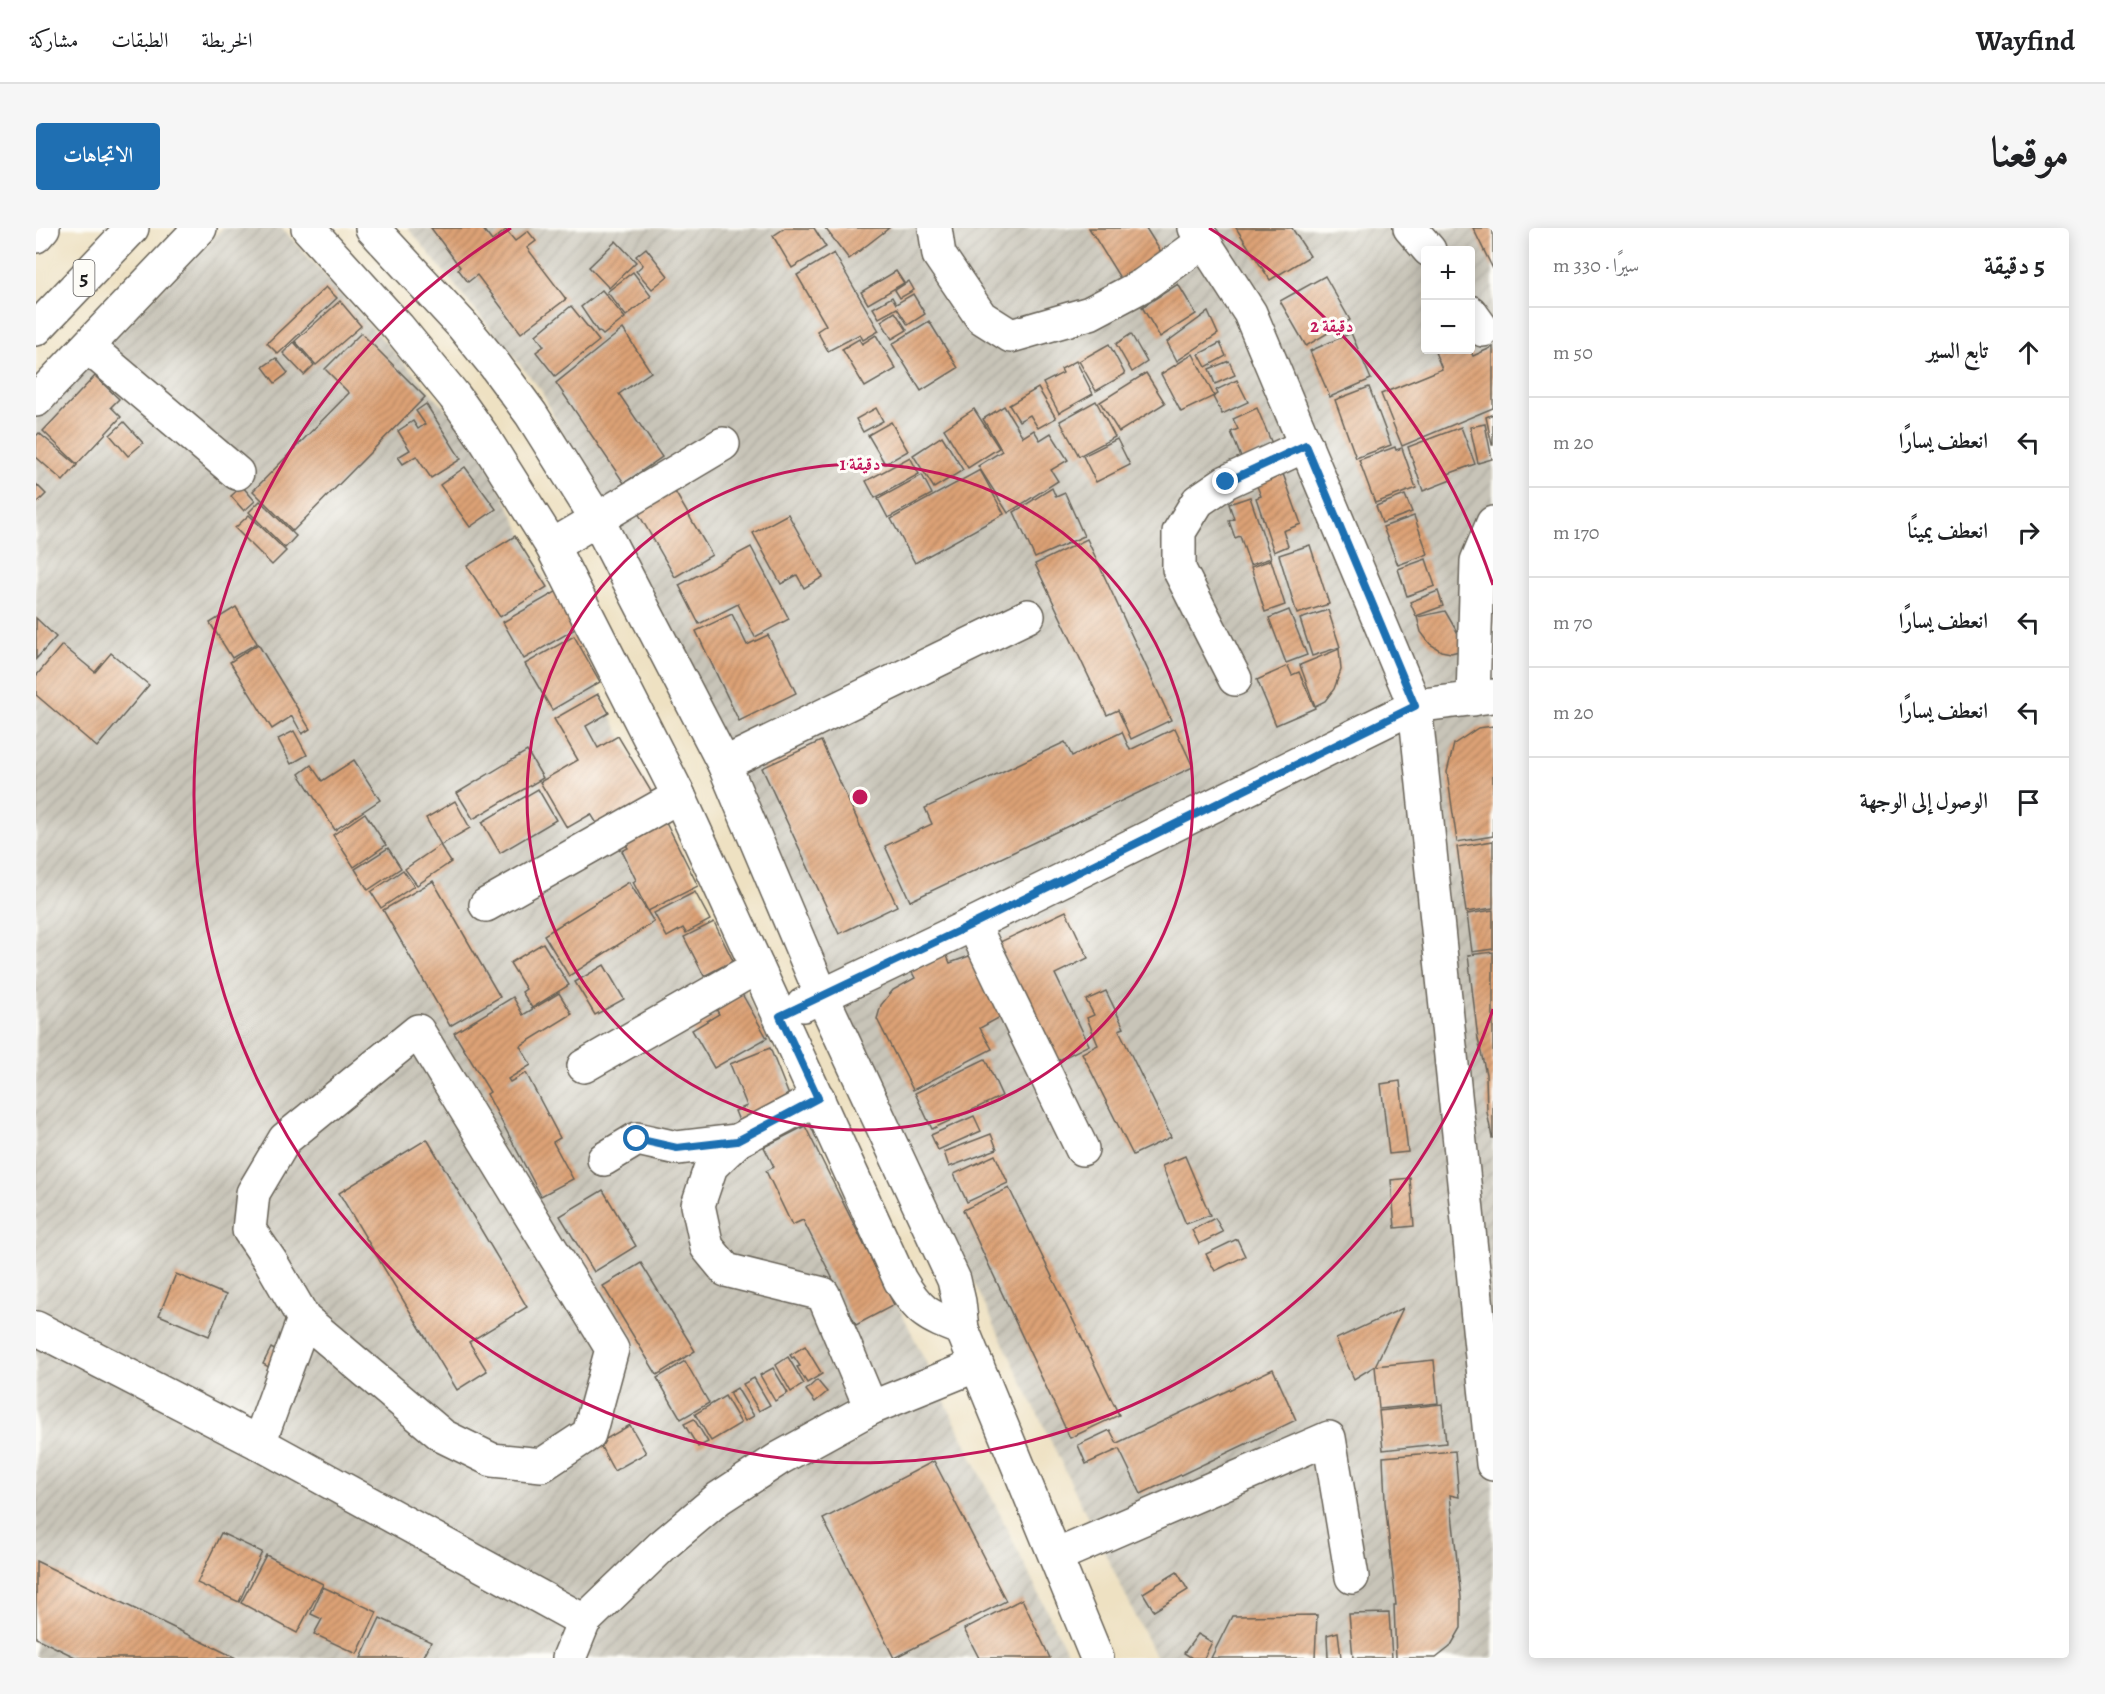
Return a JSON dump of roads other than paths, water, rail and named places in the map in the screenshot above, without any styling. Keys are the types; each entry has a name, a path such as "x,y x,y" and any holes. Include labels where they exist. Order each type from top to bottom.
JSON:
{"main road":[{"path":"36,236 43,228"},
{"name":"5","path":"36,329 132,228"},
{"path":"36,400 200,228"},
{"path":"308,228 398,327 455,396 552,546 680,796 900,1280 914,1303 936,1319 962,1329"},
{"path":"372,228 462,326 531,414 597,519 724,764 822,996 954,1280 962,1329 1097,1658"},
{"path":"935,228 939,255 981,317 1011,336 1090,313 1143,285 1200,235 1250,313 1415,706 1484,1288 1493,1464"},
{"path":"1410,228 1426,246"},
{"path":"88,347 237,473"},
{"path":"552,546 723,444"},
{"path":"1235,679 1179,570 1179,532 1198,501 1226,482 1306,445"},
{"path":"780,1016 973,924 1415,706 1483,698 1477,561 1493,523"},
{"path":"724,764 1028,616"},
{"path":"486,905 680,796"},
{"path":"973,924 1082,1149"},
{"path":"584,1066 757,967"},
{"path":"418,1031 612,1349 588,1434 542,1465 492,1460 443,1436 304,1319 271,1262 249,1230 253,1193 285,1139 418,1031"},
{"path":"818,1098 737,1141 711,1166 698,1205 707,1247 726,1270 823,1294 871,1408"},
{"path":"604,1159 637,1139 677,1148 737,1141"},
{"path":"259,1443 304,1319"},
{"path":"36,1328 259,1443 584,1620"},
{"path":"569,1658 584,1620 662,1546 719,1498 780,1458 871,1408 976,1365"},
{"path":"1056,1556 1329,1438 1352,1577"}]}
